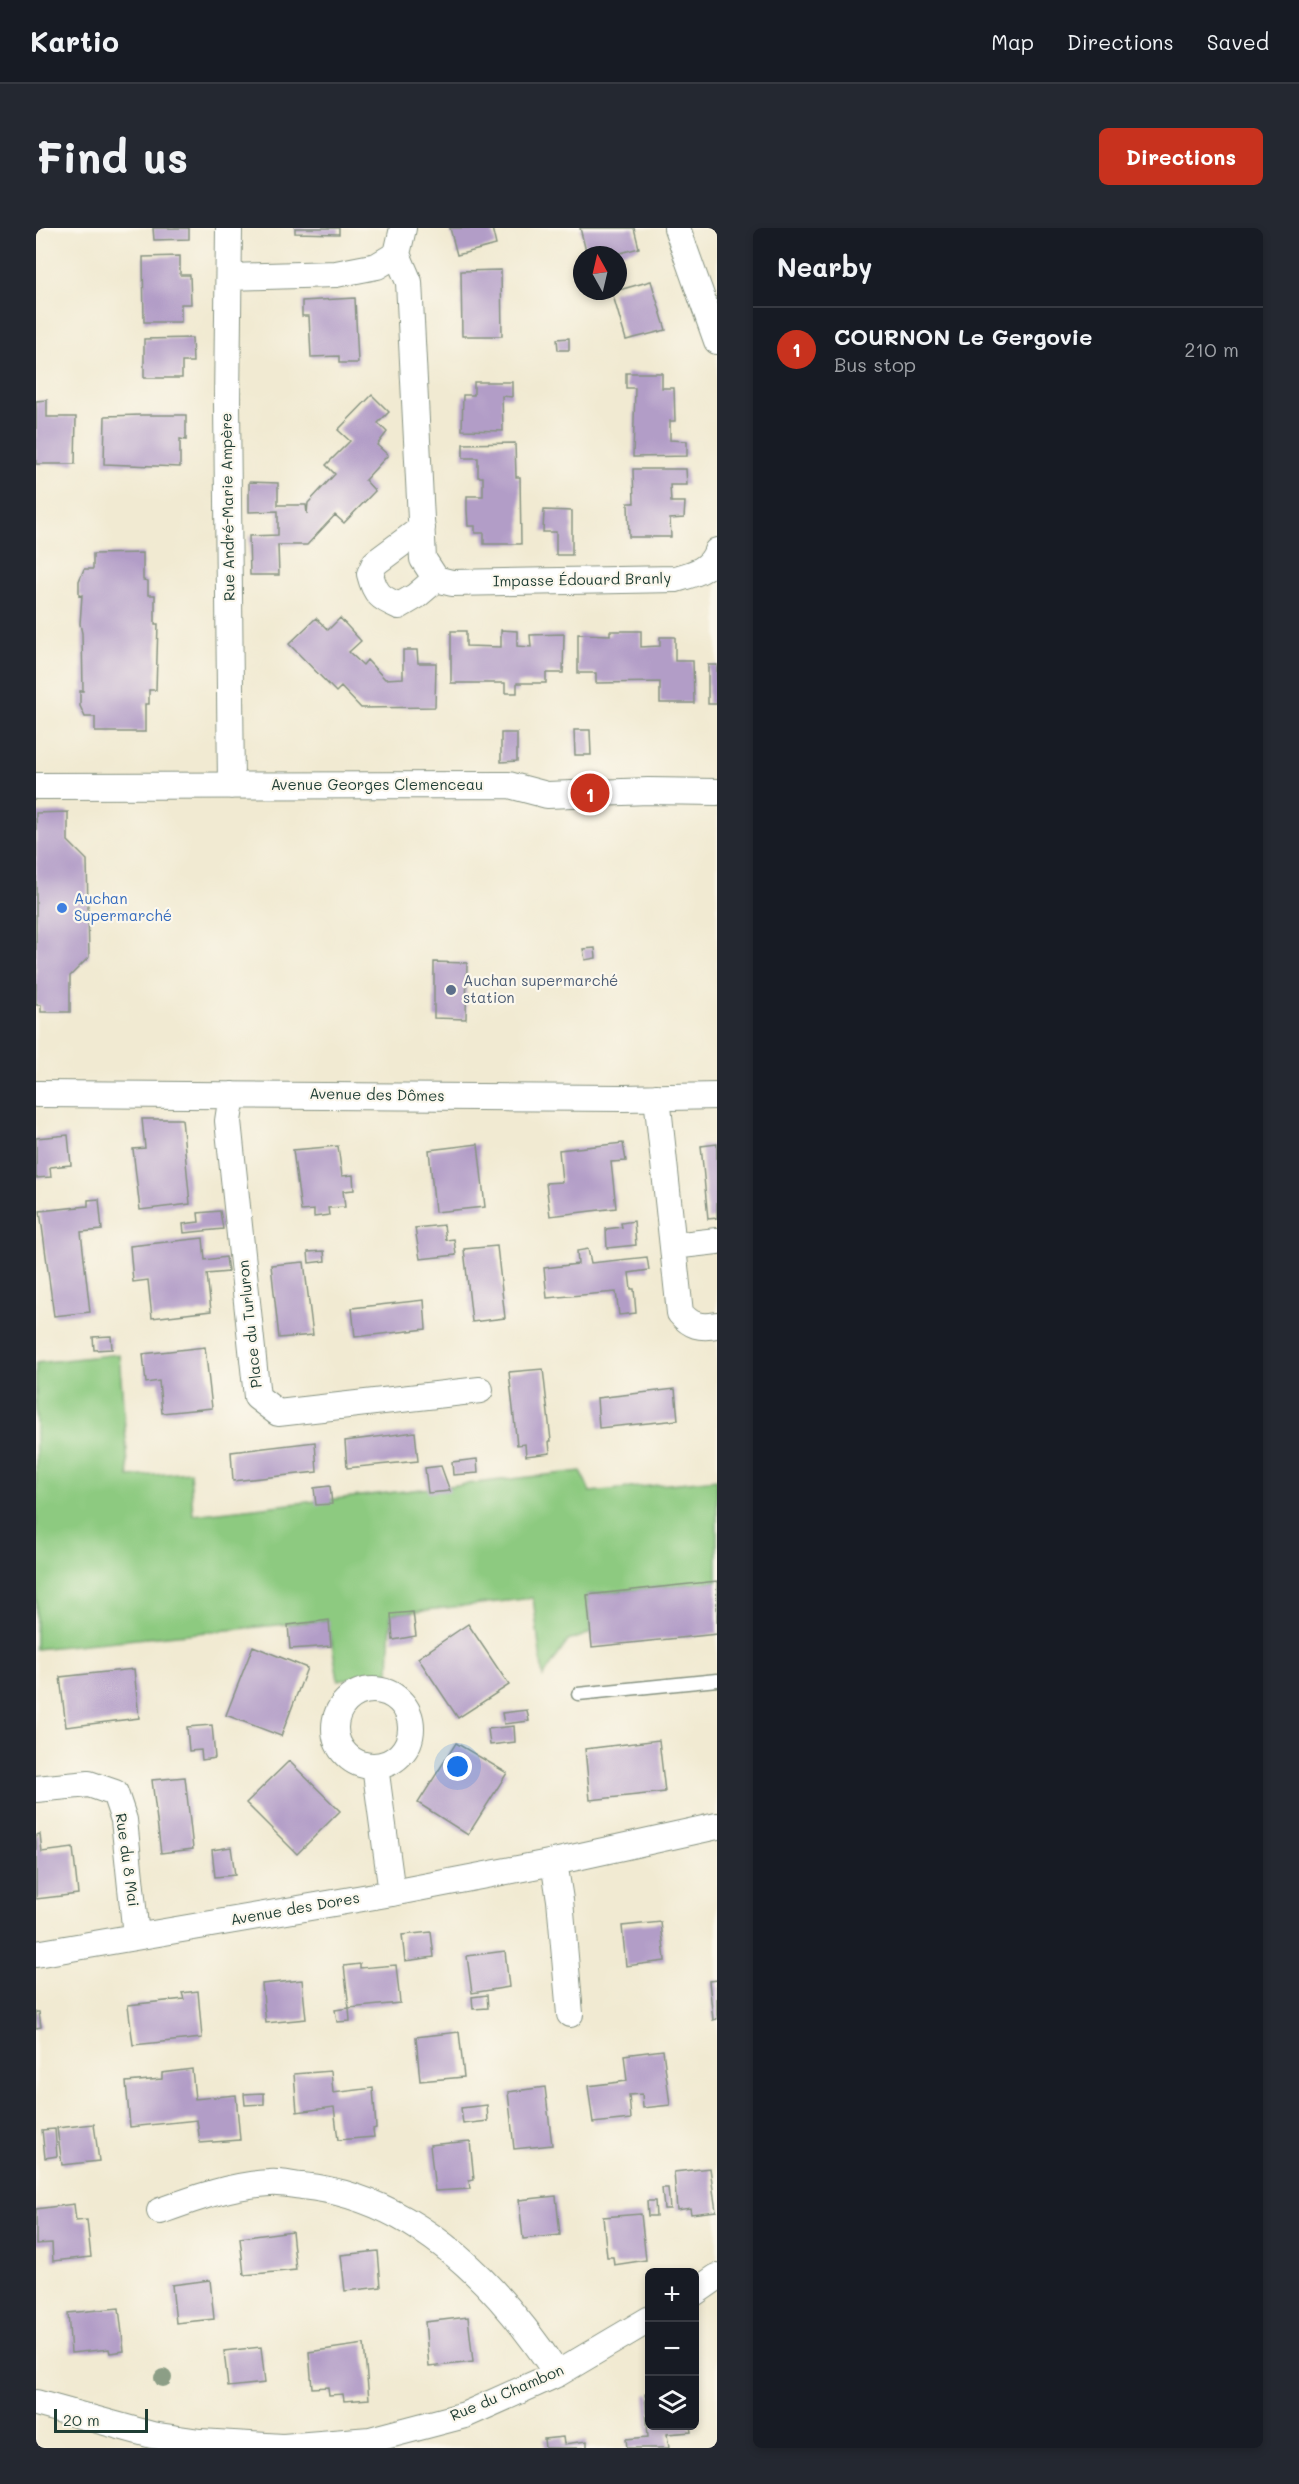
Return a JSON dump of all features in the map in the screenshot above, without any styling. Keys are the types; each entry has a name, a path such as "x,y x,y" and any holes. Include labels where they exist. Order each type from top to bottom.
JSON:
{"street":[{"name":"Rue André-Marie Ampère","path":"229,228 226,404 231,786"},
{"path":"403,228 397,254 410,282 422,528 423,559 436,579 416,596 399,606 384,600 374,589 370,574 375,563 422,528"},
{"path":"677,228 717,341"},
{"path":"229,277 336,274 377,266 397,254"},
{"name":"Impasse Édouard Branly","path":"436,579 452,583 676,579 702,571 716,556 717,550"},
{"name":"Avenue Georges Clemenceau","path":"36,786 509,785 547,795 648,791 717,792"},
{"name":"Avenue des Dômes","path":"36,1094 717,1096"},
{"name":"Place du Turluron","path":"232,1095 228,1121 257,1397 278,1413 480,1390"},
{"path":"657,1097 680,1313 689,1323 701,1328 717,1325"},
{"path":"673,1246 717,1241"},
{"path":"375,1766 392,1893"},
{"name":"Rue du 8 Mai","path":"36,1789 89,1784 115,1793 124,1820 136,1936"},
{"name":"Avenue des Dores","path":"36,1954 392,1893 554,1862 717,1826"},
{"path":"554,1862 560,1900 570,2014"},
{"path":"160,2211 216,2191 271,2182 331,2188 381,2206 425,2231 495,2291 530,2332 557,2374"},
{"path":"699,2289 717,2277"},
{"name":"Rue du Chambon","path":"36,2403 152,2435 200,2442 283,2448 370,2440 465,2415 557,2374 645,2322"}],"lane":[{"path":"578,1694 717,1680"}],"green space":[{"path":"119,1354 129,1477 190,1472 193,1515 581,1471 590,1492 717,1479 717,1581 587,1595 591,1633 568,1641 543,1677 533,1598 391,1614 389,1673 338,1680 328,1620 36,1649 36,1363"}],"building":[{"path":"153,228 189,228 189,239 154,240"},
{"path":"295,228 339,228 339,234 295,233"},
{"path":"450,228 492,228 496,245 457,255"},
{"path":"580,228 634,228 639,248 627,251 627,246 585,246"},
{"path":"180,256 180,275 190,275 191,304 181,304 181,322 144,322 143,257"},
{"path":"501,270 502,336 462,336 461,271"},
{"path":"651,281 666,330 626,340 614,300 627,300 627,288"},
{"path":"355,298 358,363 339,363 339,356 311,357 309,316 302,316 302,301"},
{"path":"192,338 193,362 182,362 182,378 144,378 144,339"},
{"path":"569,338 569,350 558,350 557,339"},
{"path":"626,373 662,373 662,388 674,388 675,421 670,421 670,440 687,441 687,456 633,457 635,388 626,388"},
{"path":"474,382 512,382 512,397 502,396 503,431 462,430 463,395 474,395"},
{"path":"372,395 389,412 378,423 387,432 377,445 388,455 365,480 375,491 344,523 335,515 307,545 278,545 279,575 250,575 249,536 278,535 278,511 249,512 249,482 278,483 278,505 306,505 307,514 308,503 335,474 326,465 350,441 338,430"},
{"path":"47,400 47,417 76,417 75,464 36,464 36,401"},
{"path":"186,415 186,440 180,439 180,467 104,464 105,416"},
{"path":"515,443 516,477 520,477 521,544 484,544 484,533 475,533 475,526 468,526 467,510 467,496 483,496 483,477 478,477 478,458 463,458 463,444"},
{"path":"633,469 686,469 687,485 670,485 671,502 685,502 684,518 670,519 671,537 629,537 628,503 634,503"},
{"path":"544,510 572,511 572,555 556,555 556,532 543,532"},
{"path":"143,553 143,580 148,581 148,595 155,595 155,624 158,624 156,690 149,690 149,704 145,704 145,732 95,732 95,717 85,717 80,706 80,691 83,691 80,624 82,595 79,596 79,581 84,569 93,569 93,554"},
{"path":"316,618 328,630 340,618 361,641 349,652 363,665 367,660 385,679 403,678 403,650 417,650 418,663 436,663 435,707 361,708 341,687 336,692 289,644"},
{"path":"501,630 517,631 517,646 531,647 530,635 564,634 563,673 546,673 546,683 517,683 517,693 505,693 505,683 451,683 451,631 466,631 466,646 501,647"},
{"path":"610,631 641,631 641,647 660,646 660,637 675,637 675,661 693,661 694,703 660,703 660,682 596,683 596,673 578,673 578,634 610,635"},
{"path":"708,665 717,665 717,704 708,704"},
{"path":"574,730 590,730 591,755 575,755"},
{"path":"501,733 517,733 517,761 501,762"},
{"name":"Auchan Supermarché","path":"68,812 68,841 87,860 89,957 70,976 70,1012 41,1012 41,1005 36,1005 36,813"},
{"path":"595,948 596,958 585,960 583,949"},
{"name":"Auchan supermarché station","path":"434,962 467,963 466,1019 434,1018"},
{"path":"142,1119 182,1119 190,1204 140,1210 133,1149 145,1148"},
{"path":"68,1135 71,1165 50,1167 51,1177 36,1178 36,1138"},
{"path":"623,1143 626,1161 611,1162 616,1208 550,1216 546,1183 562,1182 559,1150"},
{"path":"478,1144 485,1207 435,1212 429,1150"},
{"path":"717,1144 717,1218 708,1219 701,1146"},
{"path":"338,1146 342,1176 353,1175 354,1190 343,1191 345,1207 328,1208 329,1215 314,1217 314,1210 301,1211 293,1150"},
{"path":"99,1199 102,1230 81,1232 90,1312 54,1316 40,1211 88,1206 88,1200"},
{"path":"220,1211 223,1229 184,1233 183,1224 199,1222 198,1213"},
{"path":"634,1221 636,1245 607,1248 606,1229 622,1227 621,1223"},
{"path":"444,1225 446,1240 454,1239 456,1255 420,1259 415,1228"},
{"path":"203,1238 205,1260 226,1257 228,1272 207,1274 211,1311 152,1318 148,1280 133,1282 130,1246"},
{"path":"497,1246 505,1318 472,1322 464,1249"},
{"path":"588,1249 591,1263 647,1257 649,1270 629,1273 631,1289 634,1289 636,1313 619,1315 616,1292 547,1298 544,1268 578,1264 577,1251"},
{"path":"324,1251 325,1261 309,1263 308,1252"},
{"path":"304,1262 313,1335 279,1338 271,1265"},
{"path":"424,1300 426,1329 355,1337 352,1308"},
{"path":"111,1336 112,1349 94,1350 93,1337"},
{"path":"205,1347 212,1408 162,1413 159,1381 146,1383 143,1354"},
{"path":"543,1369 551,1441 549,1441 550,1453 526,1456 525,1444 517,1445 509,1372"},
{"path":"675,1389 678,1420 599,1428 597,1398"},
{"path":"415,1432 418,1461 347,1468 345,1441"},
{"path":"315,1442 317,1472 233,1481 231,1452"},
{"path":"477,1459 478,1473 453,1475 452,1462"},
{"path":"441,1466 450,1491 428,1493 425,1468"},
{"path":"330,1486 332,1504 316,1505 314,1488"},
{"path":"717,1581 717,1634 592,1647 587,1595"},
{"path":"413,1612 416,1636 393,1640 391,1614"},
{"path":"329,1620 331,1646 290,1649 288,1625"},
{"path":"468,1624 509,1685 458,1718 418,1658"},
{"path":"253,1646 307,1668 281,1736 226,1715"},
{"path":"134,1669 139,1718 66,1727 60,1677"},
{"path":"527,1710 529,1721 504,1724 502,1713"},
{"path":"212,1725 215,1758 202,1760 201,1750 189,1751 187,1727"},
{"path":"514,1726 515,1742 490,1745 488,1729"},
{"path":"659,1740 665,1792 590,1800 585,1749"},
{"path":"456,1743 507,1773 468,1835 418,1803"},
{"path":"289,1761 340,1811 297,1854 246,1803"},
{"path":"185,1777 193,1849 161,1853 152,1780"},
{"path":"40,1834 42,1852 73,1848 78,1894 36,1899 36,1835"},
{"path":"231,1847 235,1875 215,1877 212,1850"},
{"path":"661,1922 665,1961 626,1966 622,1926"},
{"path":"431,1932 434,1957 405,1961 402,1935"},
{"path":"505,1951 509,1987 472,1993 467,1956"},
{"path":"360,1964 360,1968 396,1965 400,2003 349,2008 344,1966"},
{"path":"302,1980 306,2019 266,2023 262,1984"},
{"path":"717,1980 717,2019 713,2020 709,1981"},
{"path":"198,1991 202,2038 133,2045 128,2005 184,1999 182,1993"},
{"path":"487,1995 488,2008 473,2009 472,1997"},
{"path":"349,2008 350,2021 337,2022 335,2010"},
{"path":"36,2012 39,2012 41,2027 36,2028"},
{"path":"459,2032 464,2077 420,2081 416,2037"},
{"path":"663,2050 670,2105 643,2108 642,2094 629,2095 631,2119 593,2123 588,2086 627,2081 624,2055"},
{"path":"192,2069 195,2099 236,2095 240,2140 200,2143 197,2120 130,2127 126,2082 162,2079 162,2073"},
{"path":"331,2071 333,2093 373,2088 376,2128 373,2129 374,2137 338,2140 334,2107 297,2112 294,2074"},
{"path":"545,2087 552,2145 514,2149 508,2092"},
{"path":"264,2093 264,2104 245,2105 244,2094"},
{"path":"487,2105 488,2121 463,2124 461,2108"},
{"path":"94,2124 99,2161 62,2165 57,2128"},
{"path":"55,2129 57,2156 45,2158 42,2130"},
{"path":"470,2141 474,2180 469,2181 470,2189 435,2191 430,2145"},
{"path":"710,2168 716,2211 691,2214 690,2208 677,2210 674,2172"},
{"path":"662,2188 668,2188 670,2209 664,2209"},
{"path":"556,2196 560,2235 523,2239 519,2200"},
{"path":"647,2201 655,2201 656,2216 648,2216"},
{"path":"74,2204 76,2221 87,2220 91,2257 53,2261 52,2243 36,2244 36,2209"},
{"path":"641,2214 646,2260 614,2265 613,2257 607,2257 603,2217"},
{"path":"292,2231 296,2270 244,2275 240,2238"},
{"path":"378,2251 381,2287 345,2291 341,2255"},
{"path":"210,2280 214,2319 176,2323 172,2285"},
{"path":"119,2308 124,2351 110,2353 109,2349 71,2353 68,2313"},
{"path":"468,2317 473,2362 429,2367 425,2322"},
{"path":"364,2344 369,2399 344,2401 343,2394 329,2395 328,2387 312,2388 309,2352"},
{"path":"261,2347 265,2383 228,2387 224,2351"},
{"path":"648,2430 691,2430 691,2432 667,2434 669,2448 627,2448 626,2439 648,2437"},
{"path":"563,2437 564,2444 587,2441 587,2448 545,2448 544,2439"}],"place":[{"name":"COURNON Le Gergovie","path":"590,793"},
{"name":"Auchan Supermarché","path":"62,908"},
{"name":"Auchan supermarché station","path":"451,990"}]}
